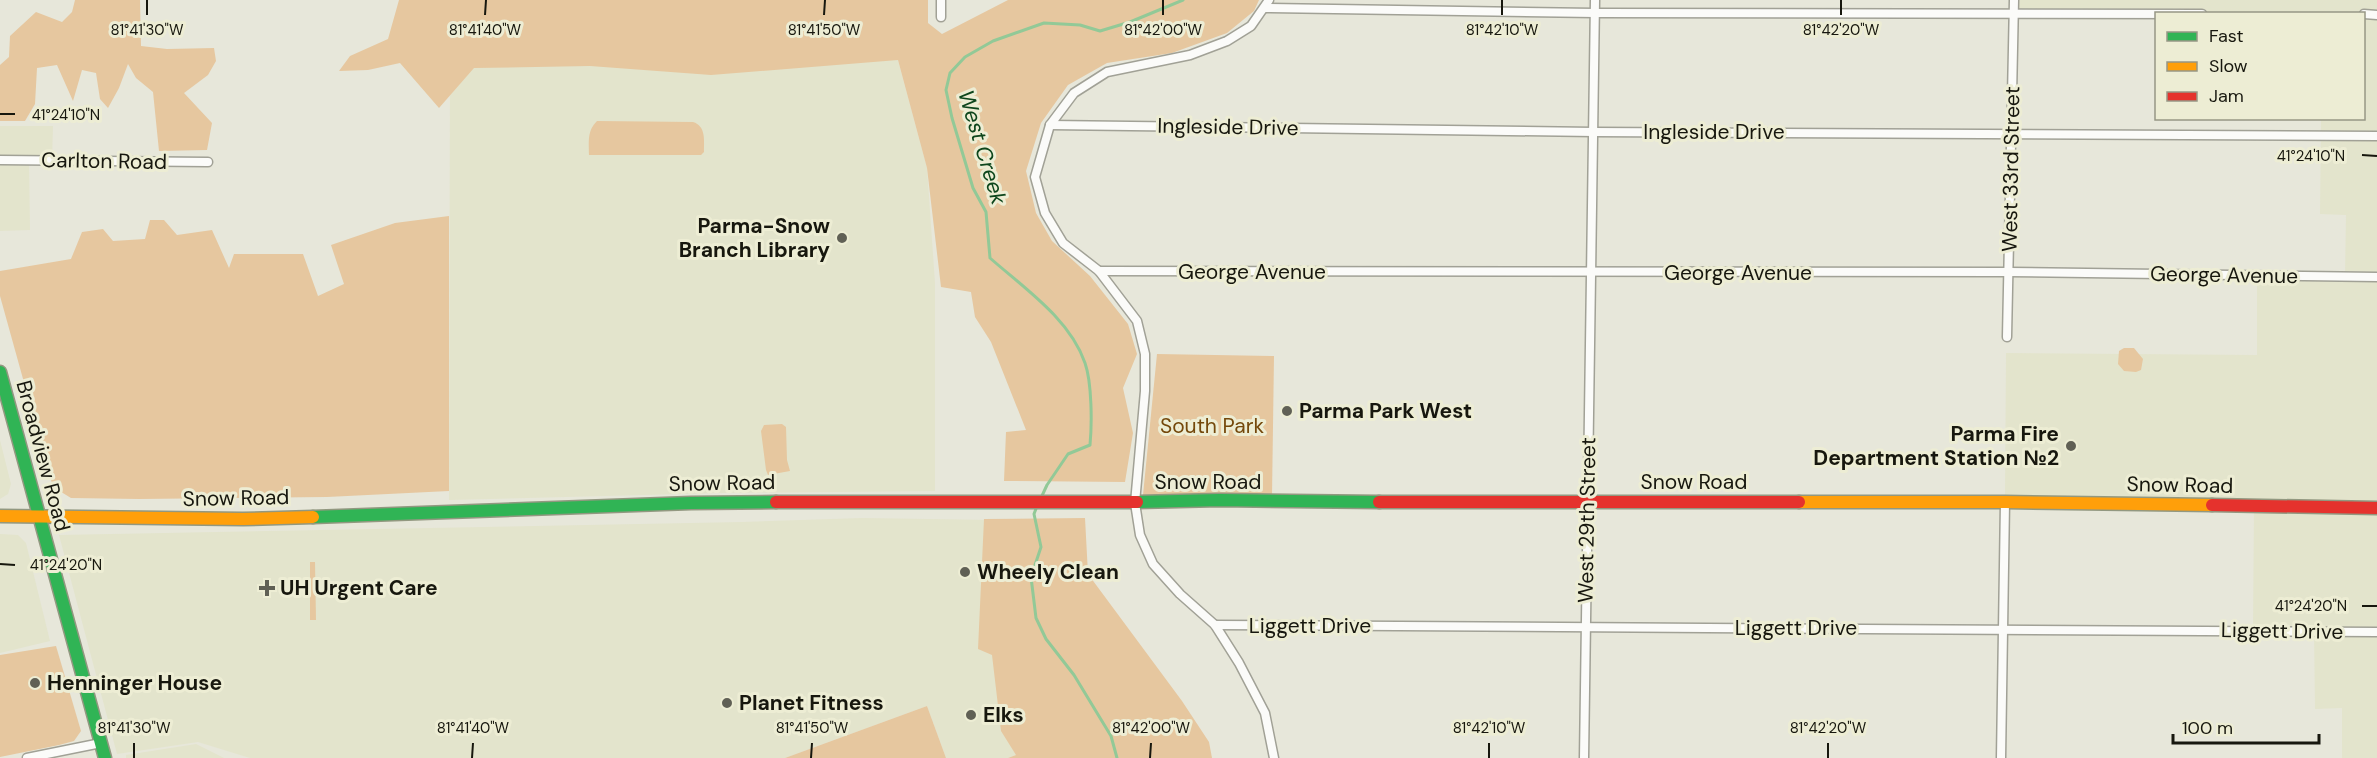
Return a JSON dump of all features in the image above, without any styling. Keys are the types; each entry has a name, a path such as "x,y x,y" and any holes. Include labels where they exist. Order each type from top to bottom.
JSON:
{"main road":[{"name":"Broadview Road","path":"0,372 105,758"},
{"name":"Snow Road","path":"0,516 243,519 683,503 987,501 1096,503 1220,501 2005,502 2377,508"}],"street":[{"path":"941,0 941,17"},
{"path":"1594,132 1595,0"},
{"name":"West 33rd Street","path":"2007,337 2014,0"},
{"path":"1274,758 1265,713 1239,663 1215,625 1180,594 1153,564 1140,535 1135,502 1145,391 1145,354 1137,321 1099,271 1063,243 1045,213 1035,177 1050,125 1074,93 1107,72 1190,55 1227,41 1251,26 1267,4 1595,13 2155,14"},
{"name":"Ingleside Drive","path":"1050,125 1594,132 2377,136"},
{"name":"West 29th Street","path":"1584,758 1594,132"},
{"name":"Carlton Road","path":"0,160 208,162"},
{"name":"George Avenue","path":"1099,271 1591,278 2009,272 2377,277"},
{"path":"2001,758 2005,502"},
{"name":"Liggett Drive","path":"1215,625 2377,632"},
{"path":"27,758 101,743"}],"shaded area":[{"path":"2014,0 2377,0 2377,758 2342,758 2342,708 2315,709 2314,631 2253,631 2254,506 2005,502 2006,353 2257,355 2257,275 2345,276 2346,215 2320,214 2321,120 2365,120 2365,12 2013,12"},
{"path":"898,60 927,168 935,283 935,491 723,493 449,500 450,64"},
{"path":"0,126 53,126 52,161 29,160 30,230 0,231"},
{"path":"0,440 11,484 8,494 0,499"},
{"path":"862,518 995,520 1016,755 1008,758 946,758 927,706 785,758 250,758 198,742 117,754 59,535 742,522"},
{"path":"0,534 18,535 26,543 50,641 0,653"},
{"path":"196,744 224,758 126,758 126,755"}],"green space":[{"path":"75,0 140,0 141,46 167,49 214,48 216,61 208,75 184,93 212,123 207,150 159,151 153,92 136,78 128,64 108,108 100,99 96,73 82,70 73,101 57,65 37,68 35,104 25,121 0,121 0,65 9,57 10,36 36,12 62,22 72,12"},
{"path":"399,0 928,0 928,23 942,34 1008,0 1259,0 1254,11 1227,33 1172,53 1107,63 1068,85 1041,123 1026,171 1036,213 1052,241 1090,276 1128,324 1137,354 1123,388 1133,433 1125,482 1004,481 1006,432 1026,430 991,342 975,317 971,292 941,287 927,168 898,60 711,75 590,66 474,68 439,108 400,63 368,70 339,71 350,56 388,39"},
{"path":"597,121 693,122 702,130 704,152 701,155 589,155 590,132"},
{"path":"449,216 449,491 327,497 139,499 71,498 53,487 0,296 0,271 71,259 82,232 103,229 113,241 145,239 150,220 164,220 177,235 212,230 229,268 234,254 303,254 318,296 344,284 331,245 395,223"},
{"path":"2124,348 2134,348 2143,359 2141,370 2124,371 2118,364 2119,351"},
{"name":"South Park","path":"1157,354 1274,356 1272,496 1143,495"},
{"path":"782,424 786,427 787,460 790,471 768,475 761,431 764,425"},
{"path":"1085,518 1088,574 1182,701 1209,742 1212,758 1008,758 1016,755 1001,731 992,655 978,649 984,519"},
{"path":"310,562 315,562 316,620 310,620"},
{"path":"56,646 81,731 74,741 0,757 0,655"},
{"path":"927,706 946,758 785,758"}],"waterway":[{"name":"West Creek","path":"1041,498 1068,454 1090,445 1091,404 1087,371 1078,347 1057,318 990,258 986,212 973,188 952,118 946,90 950,73 965,57 993,41 1044,23 1080,25 1100,31 1130,22 1183,0"},
{"name":"West Creek","path":"1037,506 1034,514 1041,547 1031,577 1036,618 1046,639 1074,675 1111,736 1117,758"}],"traffic: fast":[{"path":"0,372 105,758"},
{"path":"1137,502 1220,500 1379,502"},
{"path":"313,517 776,502"}],"traffic: slow":[{"path":"1799,502 2212,505"},
{"path":"0,516 243,519 313,517"}],"traffic: jam":[{"path":"776,502 1137,502"},
{"path":"1379,502 1799,502"},
{"path":"2212,505 2377,508"}],"place":[{"name":"Parma-Snow Branch Library","path":"842,238"},
{"name":"Parma Park West","path":"1287,411"},
{"name":"Parma Fire Department Station №2","path":"2071,446"},
{"name":"Wheely Clean","path":"965,572"},
{"name":"UH Urgent Care","path":"267,588"},
{"name":"Henninger House","path":"35,683"},
{"name":"Planet Fitness","path":"727,703"},
{"name":"Elks","path":"971,715"}]}
